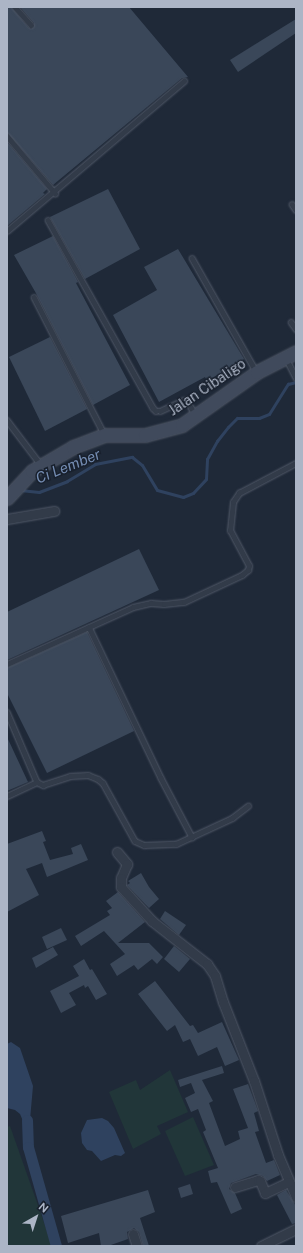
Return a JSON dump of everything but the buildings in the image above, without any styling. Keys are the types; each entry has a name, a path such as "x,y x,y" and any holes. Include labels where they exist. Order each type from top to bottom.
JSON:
{"main road":[{"name":"Jalan Cibaligo","path":"7,498 32,471 73,447 105,435 144,435 182,425 197,417 216,400 257,372 291,354"}],"street":[{"path":"7,519 54,511"},
{"path":"117,852 127,864 121,878 121,887 152,921 207,964 215,976 223,1002 254,1081 278,1155 296,1197"},
{"path":"235,1187 258,1180 260,1181 265,1193 289,1182"},
{"path":"261,1246 296,1229"},
{"path":"133,1234 137,1246"}],"lane":[{"path":"15,7 30,25"},
{"path":"7,231 55,192 184,81"},
{"path":"7,136 55,192"},
{"path":"292,204 296,210"},
{"path":"48,220 153,408 156,411 160,411 184,400 197,417"},
{"path":"192,258 257,372"},
{"path":"34,297 105,435"},
{"path":"291,322 296,330"},
{"path":"291,354 296,378"},
{"path":"7,420 41,465"},
{"path":"7,664 89,626 143,604 184,602 248,570 248,563 230,531 232,502 238,493 296,463"},
{"path":"89,626 161,778 192,837"},
{"path":"7,712 37,782 42,785 70,776 88,776 98,779 103,783 135,841 144,845 176,844 232,818 248,806"},
{"path":"7,796 37,782"}],"green space":[{"path":"170,1070 188,1112 157,1126 161,1134 133,1149 109,1092 136,1080 140,1090"},
{"path":"193,1117 214,1165 185,1176 165,1131"},
{"path":"10,1126 52,1246 7,1246 7,1127"}],"water":[{"path":"11,1042 20,1048 33,1086 30,1120 23,1121 20,1114 15,1110 7,1108 7,1044"},
{"path":"102,1118 108,1121 114,1128 125,1153 121,1156 115,1155 101,1161 92,1151 87,1150 82,1143 81,1133 87,1120"}],"waterway":[{"name":"Ci Lember","path":"20,490 39,492 67,481 95,464 132,457 142,465 157,490 183,497 193,493 206,479 207,459 217,441 228,427 237,418 259,418 269,414 288,384 296,382"},
{"path":"27,1120 28,1147 56,1246"}]}
